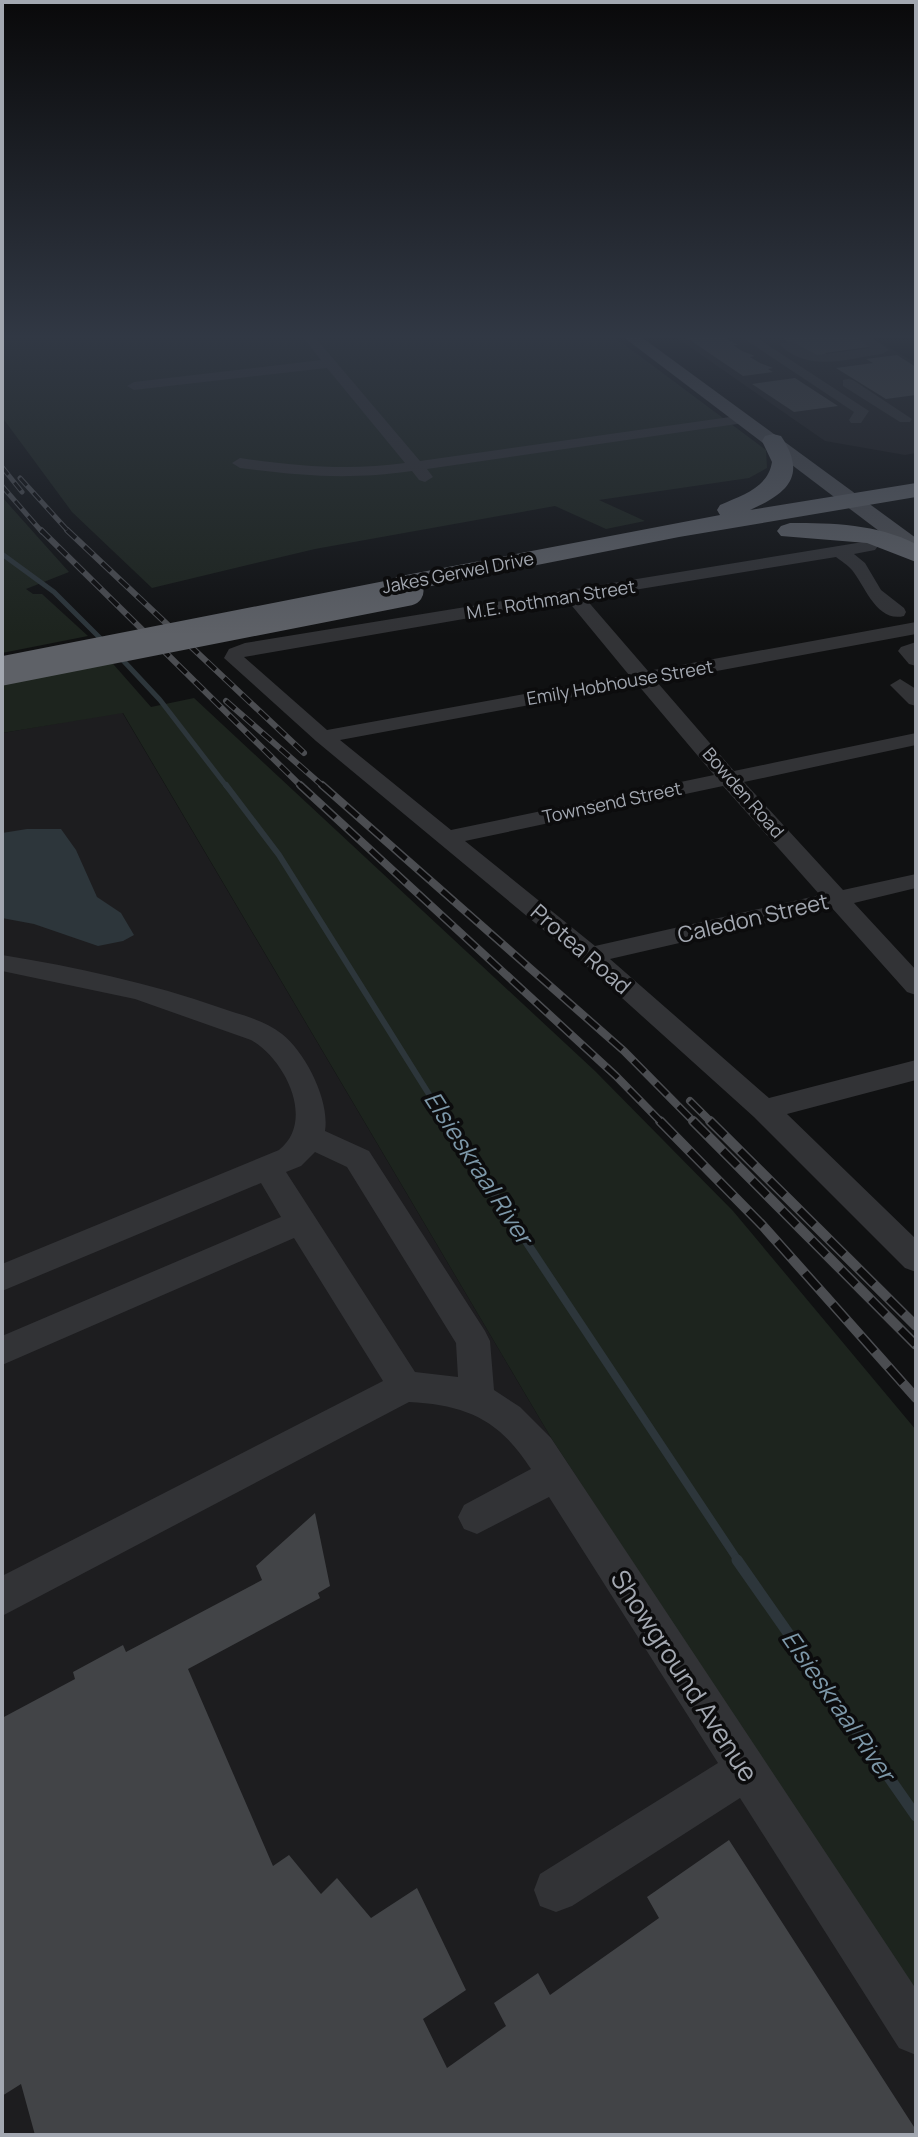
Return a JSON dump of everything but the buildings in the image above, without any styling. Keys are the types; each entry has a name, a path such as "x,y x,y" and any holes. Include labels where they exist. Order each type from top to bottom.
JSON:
{"highway":[{"path":"679,529 750,501 774,486 782,476 785,465 773,441"},
{"name":"Jakes Gerwel Drive","path":"2,661 407,587 761,532 881,505 916,490"},
{"name":"Jakes Gerwel Drive","path":"2,671 679,529 881,505"},
{"path":"761,532 826,530 864,533 916,551"}],"main road":[{"path":"766,436 916,527"},
{"path":"792,436 881,505 916,551"}],"street":[{"path":"391,436 420,471"},
{"path":"240,463 335,474 420,471 640,436"},
{"name":"M.E. Rothman Street","path":"234,655 245,649 869,546"},
{"path":"840,551 859,567 874,593 897,612"},
{"name":"Bowden Road","path":"573,596 729,779 916,986"},
{"name":"Emily Hobhouse Street","path":"323,737 916,628"},
{"path":"916,648 908,651 916,700"},
{"name":"Protea Road","path":"234,655 236,661 323,737 590,955 764,1110 916,1259"},
{"name":"Townsend Street","path":"449,837 916,739"},
{"name":"Caledon Street","path":"590,955 916,881"},
{"path":"2,963 64,973 165,996 263,1034 283,1053 305,1094 312,1122 310,1137 303,1148 290,1158 2,1278"},
{"path":"764,1110 916,1070"},
{"path":"310,1137 358,1159 473,1341 477,1397"},
{"path":"2,1597 405,1387 267,1168"},
{"path":"2,1351 300,1222"},
{"name":"Showground Avenue","path":"405,1387 441,1388 477,1397 507,1415 538,1449 916,2031"},
{"path":"477,1517 555,1475"},
{"path":"556,1890 745,1771"}],"shaded area":[{"path":"16,436 747,436 766,450 767,468 749,478 599,500 645,521 606,529 555,506 315,549 152,588 72,512"},
{"path":"817,436 916,436 916,453 905,455 825,441"},
{"path":"2,497 69,572 26,589 33,594 42,594 88,636 2,653"},
{"path":"107,657 151,707 194,698 595,1071 733,1211 916,1430 916,1994 553,1441 123,713 2,733 2,678"},
{"path":"122,712 553,1441 916,1994 916,2135 2,2135 2,733"},
{"path":"61,829 76,850 97,897 121,913 134,935 123,941 98,946 34,924 2,918 2,833"}],"waterway":[{"name":"Elsieskraal River","path":"2,554 54,592 106,644"},
{"name":"Elsieskraal River","path":"118,655 160,700 227,787"},
{"name":"Elsieskraal River","path":"226,785 279,855 447,1123"},
{"name":"Elsieskraal River","path":"446,1121 739,1562"},
{"name":"Elsieskraal River","path":"737,1560 916,1816"}],"railway":[{"path":"2,467 22,492"},
{"path":"20,478 68,531"},
{"path":"2,486 42,532"},
{"path":"41,530 302,787"},
{"path":"68,531 304,753"},
{"path":"226,701 324,787"},
{"path":"300,785 616,1076 662,1123"},
{"path":"322,785 624,1051 695,1123"},
{"path":"690,1101 710,1121"},
{"path":"660,1121 763,1226 916,1398"},
{"path":"693,1121 916,1345"},
{"path":"710,1121 916,1326"}]}
